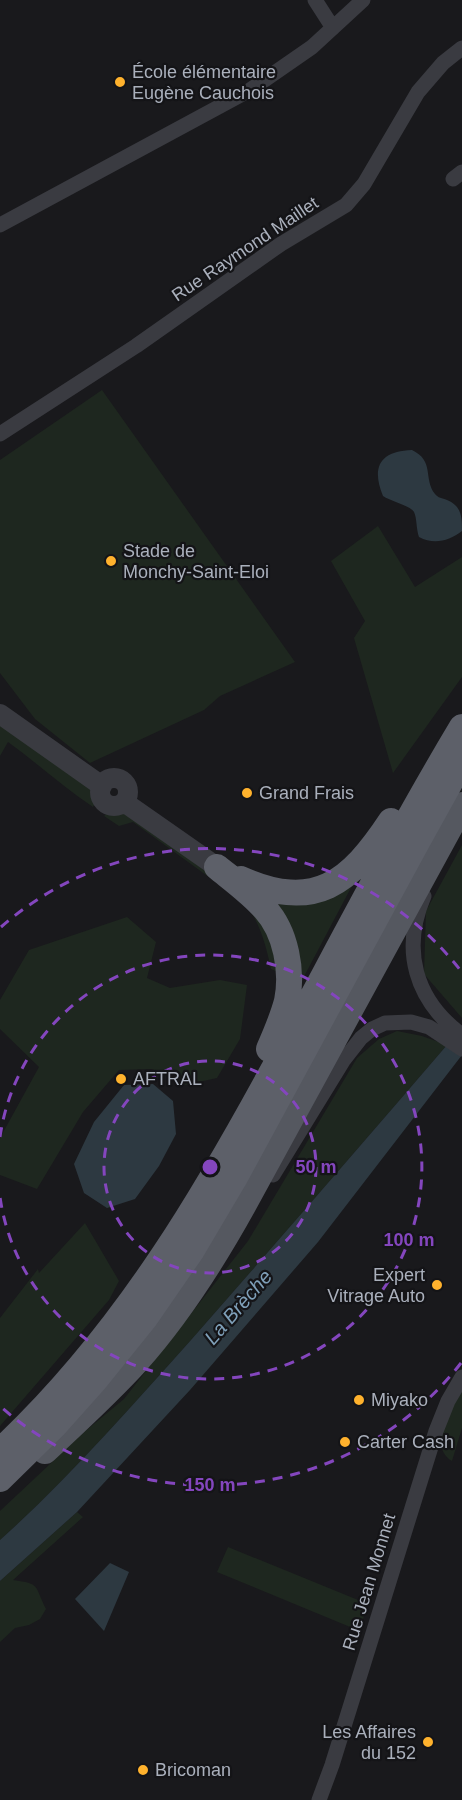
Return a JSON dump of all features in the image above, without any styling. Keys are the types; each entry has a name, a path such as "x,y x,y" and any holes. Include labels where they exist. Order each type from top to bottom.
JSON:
{"highway":[{"path":"216,867 253,884 286,893 313,891 334,884 352,870 372,849 437,746 462,711"},
{"path":"0,1451 70,1378 107,1335 156,1268 232,1146 397,840 462,727"},
{"path":"0,1479 54,1426 95,1380 145,1318 192,1250 234,1179 462,761"},
{"path":"156,1268 262,1063 280,1022 287,999 288,966 284,944 276,925 258,902 216,867"}],"main road":[{"path":"0,1490 44,1452 137,1361 167,1324 202,1273 239,1215 462,805"}],"street":[{"path":"315,0 333,28"},
{"path":"0,225 239,98 296,59 363,0"},
{"name":"Rue Raymond Maillet","path":"0,434 136,346 281,244 346,205 364,184 418,92 442,63 462,48"},
{"path":"0,714 102,786 108,780 121,780 128,790 124,802 216,867"},
{"path":"462,821 422,901 415,923 413,942 417,974 424,992 462,1049"},
{"path":"202,1273 227,1246 343,1061 366,1034 385,1023 402,1021 453,1033"},
{"name":"Rue Jean Monnet","path":"319,1800 332,1765 435,1431 462,1377"}],"shaded area":[{"name":"Stade de Monchy-Saint-Eloi","path":"102,390 295,662 220,696 204,710 90,763 35,719 0,673 0,460"},
{"path":"378,526 415,587 462,557 462,677 393,773 354,638 365,621 331,561"},
{"path":"0,723 95,789 97,799 93,807 8,742 0,756"},
{"path":"119,808 251,902 269,928 280,973 271,969 262,935 246,904 133,822 119,826 104,816 110,810"},
{"path":"462,845 462,1018 424,974 426,911"},
{"path":"354,882 299,986 299,950 294,935 276,906 285,901"},
{"path":"127,917 156,942 147,978 170,988 220,980 247,985 240,1039 217,1078 185,1085 152,1069 119,1070 83,1112 37,1189 0,1175 0,1138 39,1067 0,1029 0,1000 29,950"},
{"path":"397,1031 422,1036 447,1045 145,1392 74,1468 0,1540 0,1511 83,1433 124,1399 248,1241 357,1058 379,1039"},
{"path":"85,1223 119,1281 109,1300 0,1426 0,1318 38,1269 39,1273"},
{"path":"462,1390 462,1428 452,1461 441,1446 441,1437 447,1417"},
{"path":"77,1512 83,1517 13,1580 36,1587 46,1609 40,1619 29,1625 15,1628 0,1642 0,1581"},
{"path":"228,1547 363,1602 367,1606 360,1629 355,1629 217,1572"}],"water":[{"path":"412,450 424,459 435,494 456,506 460,513 462,531 452,537 441,541 430,541 419,537 414,512 383,496 378,477 381,463 392,454"},
{"name":"La Brèche","path":"447,1045 462,1055 318,1242 190,1390 77,1512 0,1581 0,1540 74,1468 145,1392"},
{"path":"153,1084 173,1101 176,1134 159,1166 135,1199 107,1208 84,1193 74,1164 94,1122 124,1085"},
{"path":"110,1563 129,1572 104,1631 75,1599"}],"place":[{"name":"École élémentaire Eugène Cauchois","path":"120,82"},
{"name":"Stade de Monchy-Saint-Eloi","path":"111,561"},
{"name":"Grand Frais","path":"247,793"},
{"name":"AFTRAL","path":"121,1079"},
{"name":"Expert Vitrage Auto","path":"437,1285"},
{"name":"Miyako","path":"359,1400"},
{"name":"Carter Cash","path":"345,1442"},
{"name":"Les Affaires du 152","path":"428,1742"},
{"name":"Bricoman","path":"143,1770"}]}
